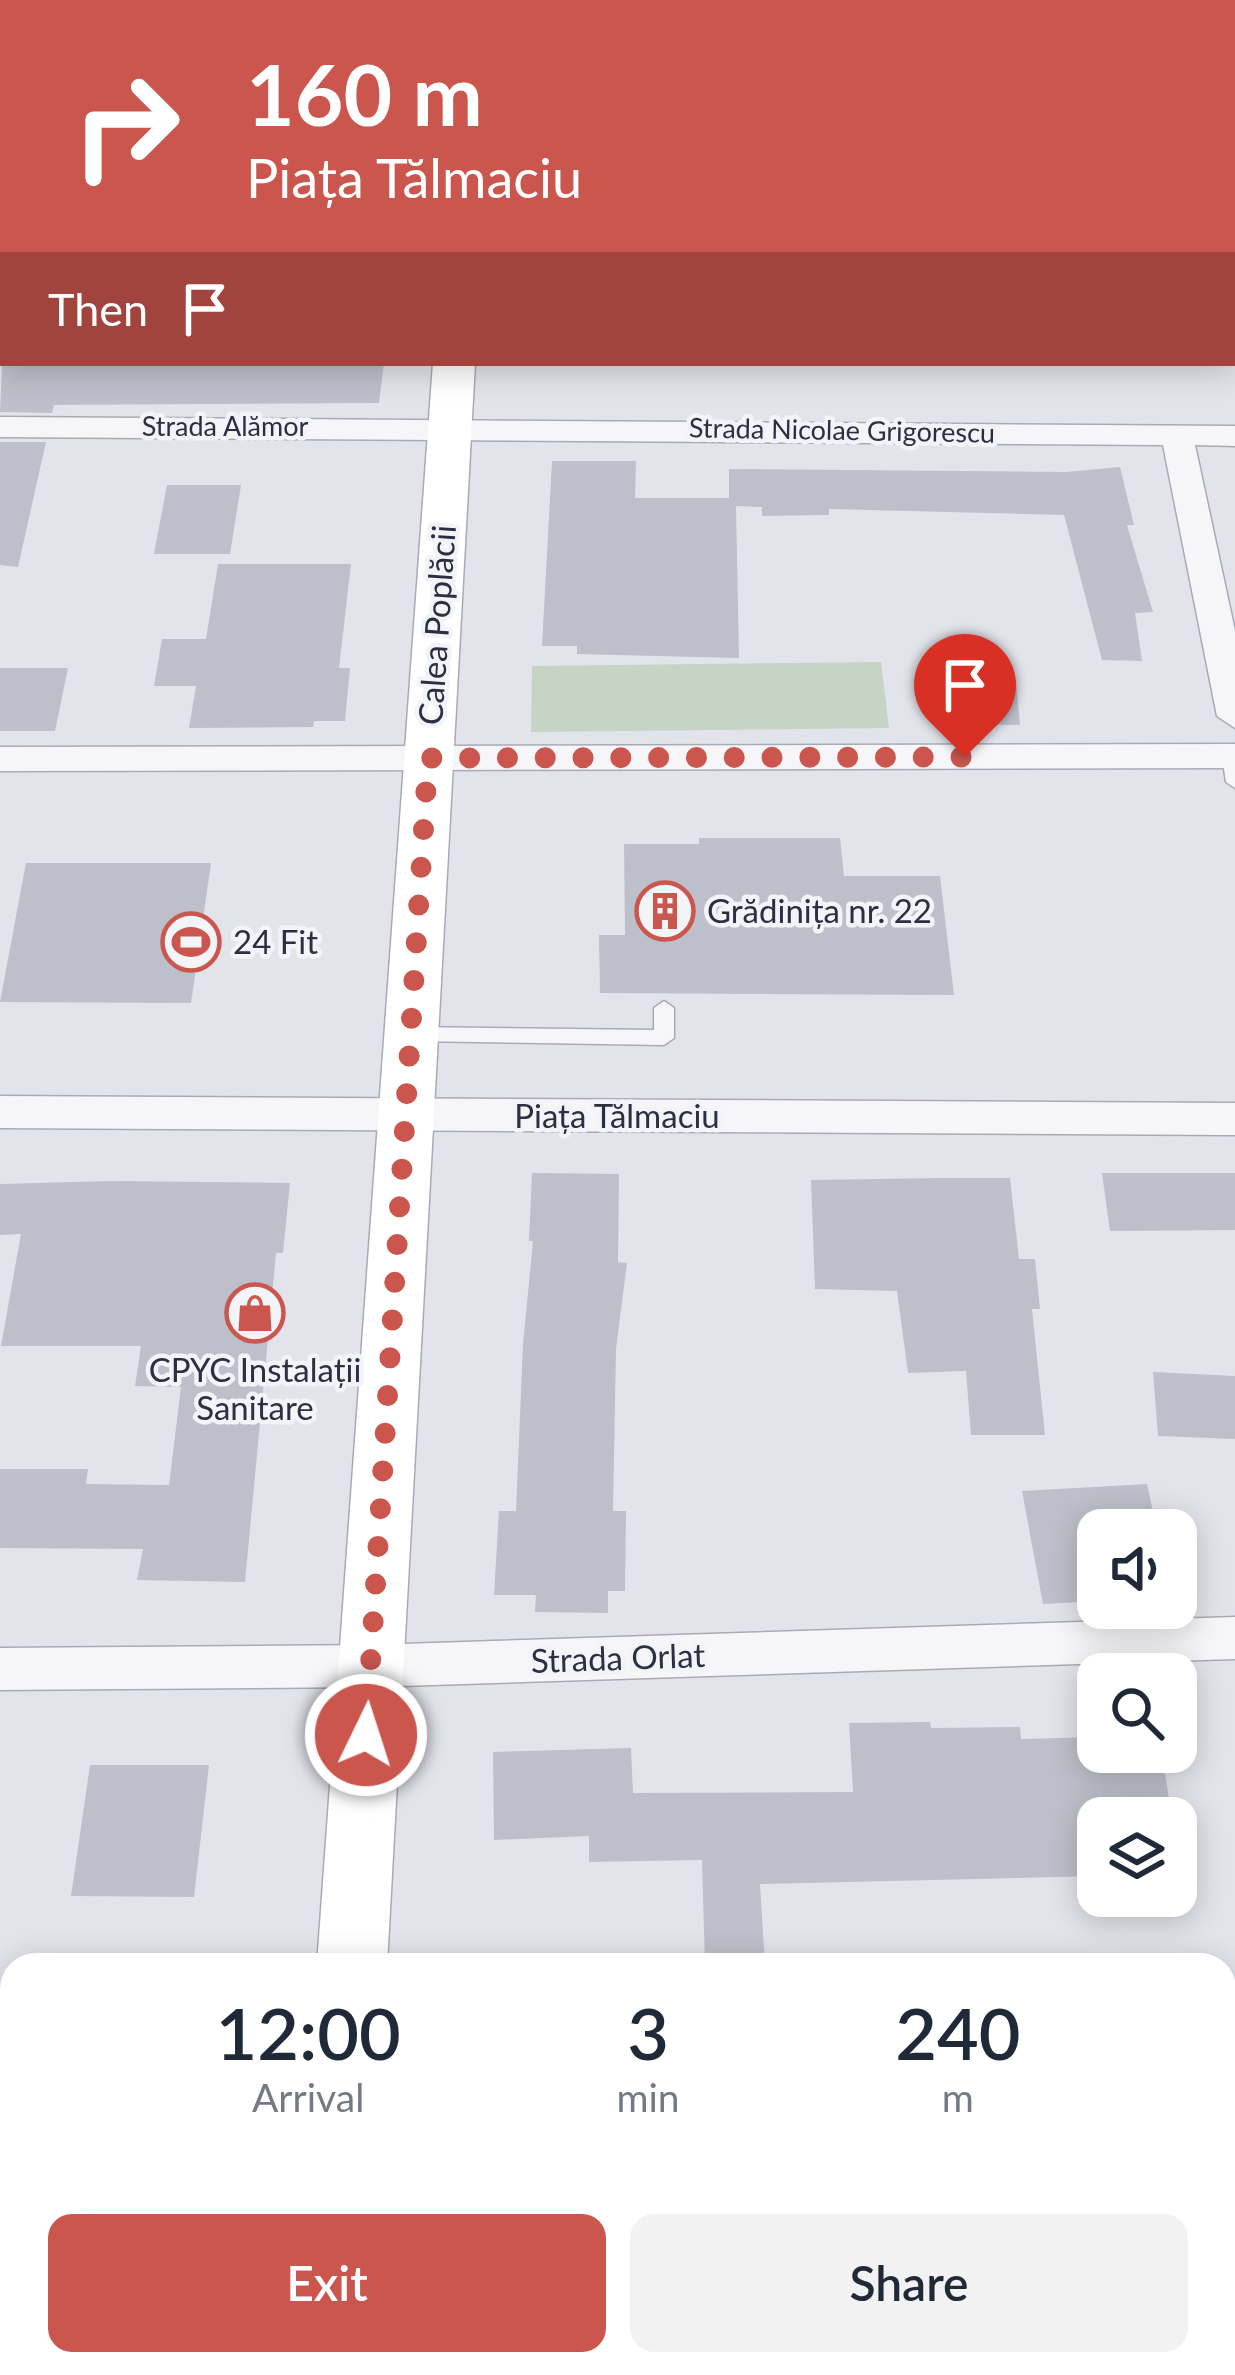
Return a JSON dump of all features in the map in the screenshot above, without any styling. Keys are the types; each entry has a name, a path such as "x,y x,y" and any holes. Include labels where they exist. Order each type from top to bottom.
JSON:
{"main road":[{"name":"Calea Poplăcii","path":"353,1953 454,366"}],"street":[{"name":"Strada Alămor","path":"0,427 449,426"},
{"name":"Strada Nicolae Grigorescu","path":"449,426 1235,436"},
{"path":"1177,435 1235,716"},
{"path":"0,759 1234,765"},
{"name":"Piața Tălmaciu","path":"0,1112 1235,1119"},
{"name":"Strada Orlat","path":"0,1669 371,1666 1235,1637"}],"lane":[{"path":"411,1034 664,1038 664,1008"}],"green space":[{"path":"881,662 889,728 531,732 532,666"}],"building":[{"path":"2,366 384,366 379,403 54,405 52,413 0,412"},
{"path":"0,442 46,442 18,567 0,565"},
{"path":"552,461 636,461 635,498 729,498 729,469 1066,472 1120,467 1134,525 1127,525 1153,612 1135,613 1142,661 1102,660 1064,515 829,509 829,515 762,516 762,507 736,506 739,658 577,654 577,646 542,646"},
{"path":"167,485 241,485 230,554 154,554"},
{"path":"218,564 351,564 339,668 350,668 345,721 314,721 313,727 189,728 196,686 154,686 162,639 206,639"},
{"path":"0,668 68,668 55,731 0,731"},
{"path":"929,679 1016,680 1020,725 933,724"},
{"name":"Grădinița nr. 22","path":"699,838 840,838 844,876 940,876 954,995 600,993 599,935 625,935 624,844 699,844"},
{"path":"26,863 211,863 191,1003 0,1002"},
{"path":"532,1173 619,1174 618,1262 627,1263 616,1349 613,1511 626,1511 625,1591 608,1591 608,1613 535,1612 536,1595 494,1595 499,1511 516,1511 533,1241 529,1241"},
{"path":"1102,1173 1235,1173 1235,1230 1110,1231"},
{"path":"1010,1178 1019,1259 1035,1259 1040,1309 1032,1309 1045,1435 971,1435 966,1371 908,1373 897,1291 815,1289 811,1180"},
{"path":"290,1183 283,1253 276,1253 245,1582 137,1580 143,1549 0,1548 0,1469 88,1469 86,1484 169,1485 181,1387 135,1386 141,1346 1,1346 21,1234 0,1235 0,1184"},
{"path":"1153,1372 1235,1376 1235,1439 1158,1436"},
{"path":"1147,1484 1152,1509 1077,1509 1077,1602 1043,1604 1022,1491"},
{"path":"930,1722 931,1728 1020,1727 1021,1739 1077,1738 1077,1773 1165,1773 1169,1797 1077,1797 1077,1876 760,1884 764,1953 705,1953 702,1860 589,1862 589,1836 494,1840 493,1752 631,1748 633,1793 853,1792 849,1723"},
{"path":"90,1765 209,1765 194,1897 71,1896"}],"place":[{"name":"Grădinița nr. 22","path":"665,911"},
{"name":"24 Fit","path":"191,942"},
{"name":"CPYC Instalații Sanitare","path":"255,1313"}],"route":[{"path":"366,1735 428,758 965,757"}]}
